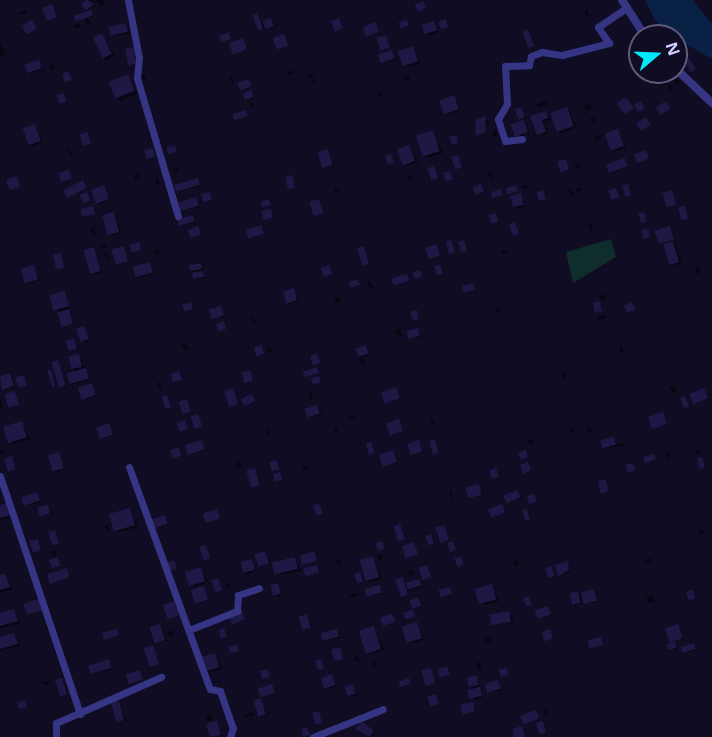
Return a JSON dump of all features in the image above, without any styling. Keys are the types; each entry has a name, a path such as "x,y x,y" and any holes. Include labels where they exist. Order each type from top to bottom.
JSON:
{"street":[{"path":"128,0 139,58 136,78 178,216"},
{"path":"522,139 505,141 498,119 507,104 505,66 529,65 531,56 542,52 562,55 609,43 598,27 624,4 637,24"},
{"path":"688,80 712,103"},
{"path":"129,467 210,689 220,691 233,728 230,737"},
{"path":"0,476 80,714"},
{"path":"189,630 237,611 238,595 259,588"},
{"path":"56,737 56,723 161,677"},
{"path":"313,737 383,709"}],"green space":[{"path":"611,239 616,257 573,283 566,252"}],"water":[{"path":"645,0 693,0 712,24 712,59 688,45 688,24 659,24"}],"building":[{"path":"87,0 95,4 85,10 81,3"},
{"path":"423,1 426,8 418,12 415,5"},
{"path":"52,4 57,17 47,21 42,8"},
{"path":"91,10 93,16 76,21 74,16"},
{"path":"257,13 263,29 258,31 252,15"},
{"path":"271,18 274,27 265,29 262,21"},
{"path":"339,18 343,28 335,32 331,21"},
{"path":"446,19 448,27 441,29 438,22"},
{"path":"32,20 37,29 26,35 22,26"},
{"path":"407,20 409,26 400,28 398,23"},
{"path":"434,21 437,31 424,34 422,25"},
{"path":"375,22 379,31 366,37 362,28"},
{"path":"126,23 128,32 110,36 108,27"},
{"path":"528,29 534,46 528,48 522,31"},
{"path":"229,32 231,39 221,42 219,36"},
{"path":"102,33 112,54 103,58 93,37"},
{"path":"284,34 288,45 277,49 273,38"},
{"path":"386,35 390,47 381,50 376,38"},
{"path":"243,38 247,49 233,54 229,43"},
{"path":"413,46 418,61 403,66 398,51"},
{"path":"133,47 136,64 128,65 125,48"},
{"path":"392,50 395,59 381,63 378,55"},
{"path":"688,57 696,69 691,72 688,68"},
{"path":"39,60 42,69 28,73 25,65"},
{"path":"68,71 72,80 65,82 62,74"},
{"path":"128,74 135,91 115,99 109,82"},
{"path":"249,79 251,86 240,91 237,83"},
{"path":"251,90 254,97 245,100 243,94"},
{"path":"64,93 67,102 59,104 56,95"},
{"path":"454,95 459,109 444,115 439,100"},
{"path":"626,97 634,109 625,115 617,103"},
{"path":"641,101 645,108 638,112 634,105"},
{"path":"666,101 671,109 661,115 656,107"},
{"path":"521,107 525,117 519,120 515,110"},
{"path":"567,107 574,126 557,132 550,113"},
{"path":"246,110 248,116 235,120 233,114"},
{"path":"546,111 548,118 542,120 546,132 537,135 530,116"},
{"path":"486,116 485,133 476,136 475,120"},
{"path":"646,117 651,125 641,131 636,123"},
{"path":"524,120 528,132 515,137 511,124"},
{"path":"35,124 41,141 29,145 23,128"},
{"path":"618,129 624,146 611,151 605,134"},
{"path":"433,130 440,151 423,156 416,136"},
{"path":"87,132 91,143 84,146 79,135"},
{"path":"456,135 458,143 452,145 449,137"},
{"path":"175,145 177,152 168,154 166,147"},
{"path":"409,145 415,161 403,166 397,150"},
{"path":"153,148 155,157 146,159 144,150"},
{"path":"328,149 333,165 322,168 317,152"},
{"path":"646,150 649,158 637,163 634,155"},
{"path":"391,154 394,163 388,164 385,156"},
{"path":"458,155 462,167 455,170 451,157"},
{"path":"625,158 628,167 609,173 606,164"},
{"path":"566,159 569,170 560,172 557,161"},
{"path":"434,166 438,178 431,181 427,168"},
{"path":"69,170 72,179 61,182 59,173"},
{"path":"450,171 453,180 446,182 443,173"},
{"path":"292,175 295,188 288,189 285,177"},
{"path":"16,176 20,186 10,190 6,180"},
{"path":"198,178 200,185 176,192 174,185"},
{"path":"83,180 87,188 67,198 63,190"},
{"path":"481,184 484,191 476,195 473,188"},
{"path":"628,184 631,196 625,197 622,185"},
{"path":"104,185 109,199 96,204 91,190"},
{"path":"516,185 518,191 507,194 506,188"},
{"path":"616,188 619,198 611,200 608,190"},
{"path":"501,189 503,195 492,198 491,192"},
{"path":"543,190 546,199 539,201 537,192"},
{"path":"672,190 676,204 667,207 662,193"},
{"path":"87,192 90,200 83,203 80,195"},
{"path":"210,192 212,200 203,202 201,194"},
{"path":"521,193 524,205 513,207 510,196"},
{"path":"196,197 199,206 180,211 178,203"},
{"path":"269,199 271,205 262,207 260,202"},
{"path":"319,199 323,213 314,216 309,202"},
{"path":"93,206 95,214 82,217 80,209"},
{"path":"685,206 688,219 681,220 678,208"},
{"path":"271,209 273,218 263,220 261,211"},
{"path":"114,212 119,232 107,235 102,215"},
{"path":"644,212 647,222 641,223 638,214"},
{"path":"496,213 499,222 491,224 488,215"},
{"path":"193,215 195,221 179,226 177,219"},
{"path":"515,222 519,234 512,236 509,224"},
{"path":"261,225 264,234 249,239 246,230"},
{"path":"198,226 201,234 191,238 188,230"},
{"path":"670,226 674,239 659,244 655,231"},
{"path":"648,228 650,237 644,239 641,230"},
{"path":"451,240 455,252 449,254 446,242"},
{"path":"464,240 467,251 461,252 458,242"},
{"path":"673,241 679,262 669,265 663,244"},
{"path":"139,242 141,250 131,252 129,244"},
{"path":"436,244 440,255 429,259 425,248"},
{"path":"124,246 128,261 116,265 111,249"},
{"path":"364,246 369,264 363,266 357,248"},
{"path":"94,247 101,271 90,274 83,250"},
{"path":"61,253 64,268 56,269 53,255"},
{"path":"150,262 153,273 135,277 133,267"},
{"path":"201,263 202,269 190,271 189,265"},
{"path":"34,265 38,279 25,283 21,269"},
{"path":"329,265 332,273 324,277 321,268"},
{"path":"440,265 443,274 437,275 434,267"},
{"path":"420,270 422,277 415,279 412,272"},
{"path":"203,271 204,277 193,279 192,273"},
{"path":"407,274 409,281 394,285 392,278"},
{"path":"358,279 360,285 350,288 348,282"},
{"path":"473,283 475,289 464,293 462,286"},
{"path":"294,288 297,300 286,304 283,292"},
{"path":"65,291 69,307 53,310 49,295"},
{"path":"599,301 602,311 595,313 593,303"},
{"path":"191,302 193,309 184,311 182,304"},
{"path":"632,302 635,309 627,313 624,306"},
{"path":"221,306 224,316 211,319 209,310"},
{"path":"69,309 73,323 62,327 57,312"},
{"path":"417,310 419,319 413,321 410,312"},
{"path":"224,321 226,329 218,331 216,324"},
{"path":"84,326 89,339 81,342 76,329"},
{"path":"418,328 420,336 408,339 406,331"},
{"path":"74,338 77,349 69,351 65,341"},
{"path":"261,345 264,353 257,356 254,348"},
{"path":"366,345 369,354 358,357 356,348"},
{"path":"317,353 320,363 313,366 310,356"},
{"path":"79,354 82,367 71,369 68,356"},
{"path":"58,360 66,386 59,388 51,362"},
{"path":"317,367 319,373 305,377 303,372"},
{"path":"86,368 89,379 70,384 67,373"},
{"path":"51,370 55,386 52,387 47,371"},
{"path":"250,370 253,381 244,383 241,372"},
{"path":"179,371 182,380 173,382 170,374"},
{"path":"10,373 14,386 2,390 0,376"},
{"path":"24,375 27,386 19,388 15,378"},
{"path":"319,376 321,383 313,385 311,378"},
{"path":"92,383 96,395 82,400 78,388"},
{"path":"396,387 400,398 385,404 381,392"},
{"path":"233,388 238,404 229,407 224,391"},
{"path":"704,388 708,398 693,404 689,394"},
{"path":"15,391 19,404 9,408 4,394"},
{"path":"252,394 255,401 244,406 241,399"},
{"path":"167,395 171,407 165,409 162,396"},
{"path":"685,396 689,407 684,408 680,398"},
{"path":"187,399 191,411 182,414 178,402"},
{"path":"317,405 320,414 307,418 305,409"},
{"path":"663,412 667,424 652,429 648,417"},
{"path":"198,414 202,426 194,429 190,416"},
{"path":"399,419 403,431 390,436 386,423"},
{"path":"185,420 188,428 180,432 177,423"},
{"path":"22,421 27,437 8,443 3,427"},
{"path":"109,423 113,434 100,439 96,428"},
{"path":"614,437 616,445 602,448 600,440"},
{"path":"434,439 439,453 433,455 429,441"},
{"path":"202,440 205,450 188,455 185,445"},
{"path":"419,440 422,452 411,455 407,444"},
{"path":"371,442 375,453 369,455 366,443"},
{"path":"178,447 181,455 173,459 170,450"},
{"path":"393,450 397,462 383,467 379,455"},
{"path":"526,450 528,457 521,460 518,452"},
{"path":"59,452 64,468 52,472 48,456"},
{"path":"654,454 656,459 645,463 643,457"},
{"path":"12,456 15,469 8,472 4,459"},
{"path":"702,457 705,468 700,469 697,458"},
{"path":"277,460 279,469 272,471 269,462"},
{"path":"528,462 531,470 523,474 520,465"},
{"path":"633,463 635,470 628,473 625,465"},
{"path":"255,468 260,485 251,488 246,470"},
{"path":"496,468 499,477 492,479 489,470"},
{"path":"280,472 282,480 275,481 273,474"},
{"path":"605,479 609,491 601,494 598,481"},
{"path":"479,484 482,495 468,498 465,488"},
{"path":"517,490 520,497 506,503 503,496"},
{"path":"37,492 40,501 24,506 21,497"},
{"path":"534,494 537,501 529,504 527,496"},
{"path":"8,503 12,515 0,518 0,505"},
{"path":"319,503 323,513 317,516 313,506"},
{"path":"502,504 505,512 491,518 488,509"},
{"path":"48,505 50,514 39,516 37,507"},
{"path":"130,508 135,525 114,531 109,514"},
{"path":"217,509 220,519 206,523 203,513"},
{"path":"527,509 530,520 525,521 522,510"},
{"path":"165,515 168,524 154,528 152,519"},
{"path":"400,524 405,539 398,541 393,526"},
{"path":"444,525 449,540 440,543 435,528"},
{"path":"55,530 59,543 52,545 48,532"},
{"path":"431,534 434,544 428,545 425,536"},
{"path":"38,539 41,550 33,553 29,541"},
{"path":"382,541 384,549 378,551 375,543"},
{"path":"453,541 456,551 450,552 447,543"},
{"path":"414,542 418,554 406,558 402,546"},
{"path":"206,545 210,558 203,560 199,547"},
{"path":"265,551 269,563 259,567 255,554"},
{"path":"314,551 317,561 302,565 300,556"},
{"path":"373,556 379,577 366,581 360,560"},
{"path":"461,556 464,565 457,567 454,558"},
{"path":"58,557 60,566 52,568 49,560"},
{"path":"295,557 298,569 275,574 272,563"},
{"path":"252,559 255,570 243,573 240,562"},
{"path":"174,560 177,569 168,571 165,563"},
{"path":"567,561 570,569 558,577 555,565"},
{"path":"317,565 319,573 305,576 303,568"},
{"path":"427,565 431,577 422,580 418,568"},
{"path":"551,566 555,576 548,578 545,568"},
{"path":"201,567 205,581 189,586 185,572"},
{"path":"67,568 70,578 50,584 47,574"},
{"path":"360,572 363,582 357,583 354,574"},
{"path":"5,574 10,587 0,590 0,575"},
{"path":"403,577 408,595 401,597 395,580"},
{"path":"218,578 222,590 215,593 211,580"},
{"path":"419,579 421,586 407,590 406,583"},
{"path":"278,583 281,594 273,596 270,585"},
{"path":"492,584 496,599 479,604 475,589"},
{"path":"380,585 382,593 366,597 364,589"},
{"path":"204,586 208,599 195,603 191,590"},
{"path":"450,587 452,594 440,597 438,590"},
{"path":"594,589 597,601 583,604 580,592"},
{"path":"693,590 695,599 688,600 686,592"},
{"path":"578,591 581,603 572,605 569,593"},
{"path":"529,596 532,605 526,606 523,598"},
{"path":"418,597 421,605 413,609 410,600"},
{"path":"39,599 43,610 27,614 23,604"},
{"path":"174,601 179,615 168,619 163,605"},
{"path":"548,606 551,615 537,619 535,610"},
{"path":"14,609 18,621 0,626 0,613"},
{"path":"413,610 415,617 405,619 403,613"},
{"path":"242,611 245,619 232,624 229,616"},
{"path":"509,611 511,622 491,625 489,614"},
{"path":"392,613 395,621 383,626 380,618"},
{"path":"307,614 311,627 302,630 298,617"},
{"path":"417,622 422,638 407,643 402,627"},
{"path":"160,624 165,640 154,643 149,627"},
{"path":"678,624 683,638 670,643 665,629"},
{"path":"374,626 381,649 366,654 359,631"},
{"path":"224,628 227,637 221,638 218,630"},
{"path":"117,629 119,635 104,640 102,633"},
{"path":"337,629 339,637 322,641 321,633"},
{"path":"550,629 553,639 544,641 541,632"},
{"path":"14,633 18,644 0,649 0,637"},
{"path":"601,637 603,645 589,648 587,640"},
{"path":"675,642 677,648 668,650 666,645"},
{"path":"694,643 696,649 683,653 681,647"},
{"path":"237,644 239,651 230,653 228,646"},
{"path":"153,645 159,664 150,667 143,648"},
{"path":"340,647 343,659 334,661 331,649"},
{"path":"215,653 219,667 204,672 200,657"},
{"path":"109,659 112,668 91,674 88,666"},
{"path":"321,659 324,669 318,670 315,661"},
{"path":"447,666 450,675 440,678 437,669"},
{"path":"431,668 435,683 425,686 421,671"},
{"path":"507,668 508,675 501,677 498,670"},
{"path":"267,669 270,677 262,679 260,671"},
{"path":"140,670 143,680 129,684 126,674"},
{"path":"332,674 335,685 324,689 321,678"},
{"path":"476,675 479,685 469,687 466,678"},
{"path":"62,678 67,694 60,696 55,680"},
{"path":"409,678 411,684 400,687 399,681"},
{"path":"498,680 501,689 487,693 485,684"},
{"path":"272,684 275,693 261,697 258,689"},
{"path":"353,684 356,694 347,696 344,687"},
{"path":"480,687 482,696 469,699 467,690"},
{"path":"436,694 439,704 430,706 427,697"},
{"path":"261,698 266,714 258,717 253,700"},
{"path":"25,700 27,707 19,709 17,703"},
{"path":"119,701 124,720 116,722 111,703"},
{"path":"473,702 475,711 463,715 460,705"},
{"path":"536,710 539,718 523,724 520,716"},
{"path":"319,711 322,723 315,724 312,713"},
{"path":"217,720 221,735 210,737 206,724"},
{"path":"362,721 374,731 370,737 355,729"},
{"path":"543,721 546,733 539,734 536,723"},
{"path":"522,726 525,737 514,737 512,729"},
{"path":"307,727 310,735 303,737 301,729"}]}
